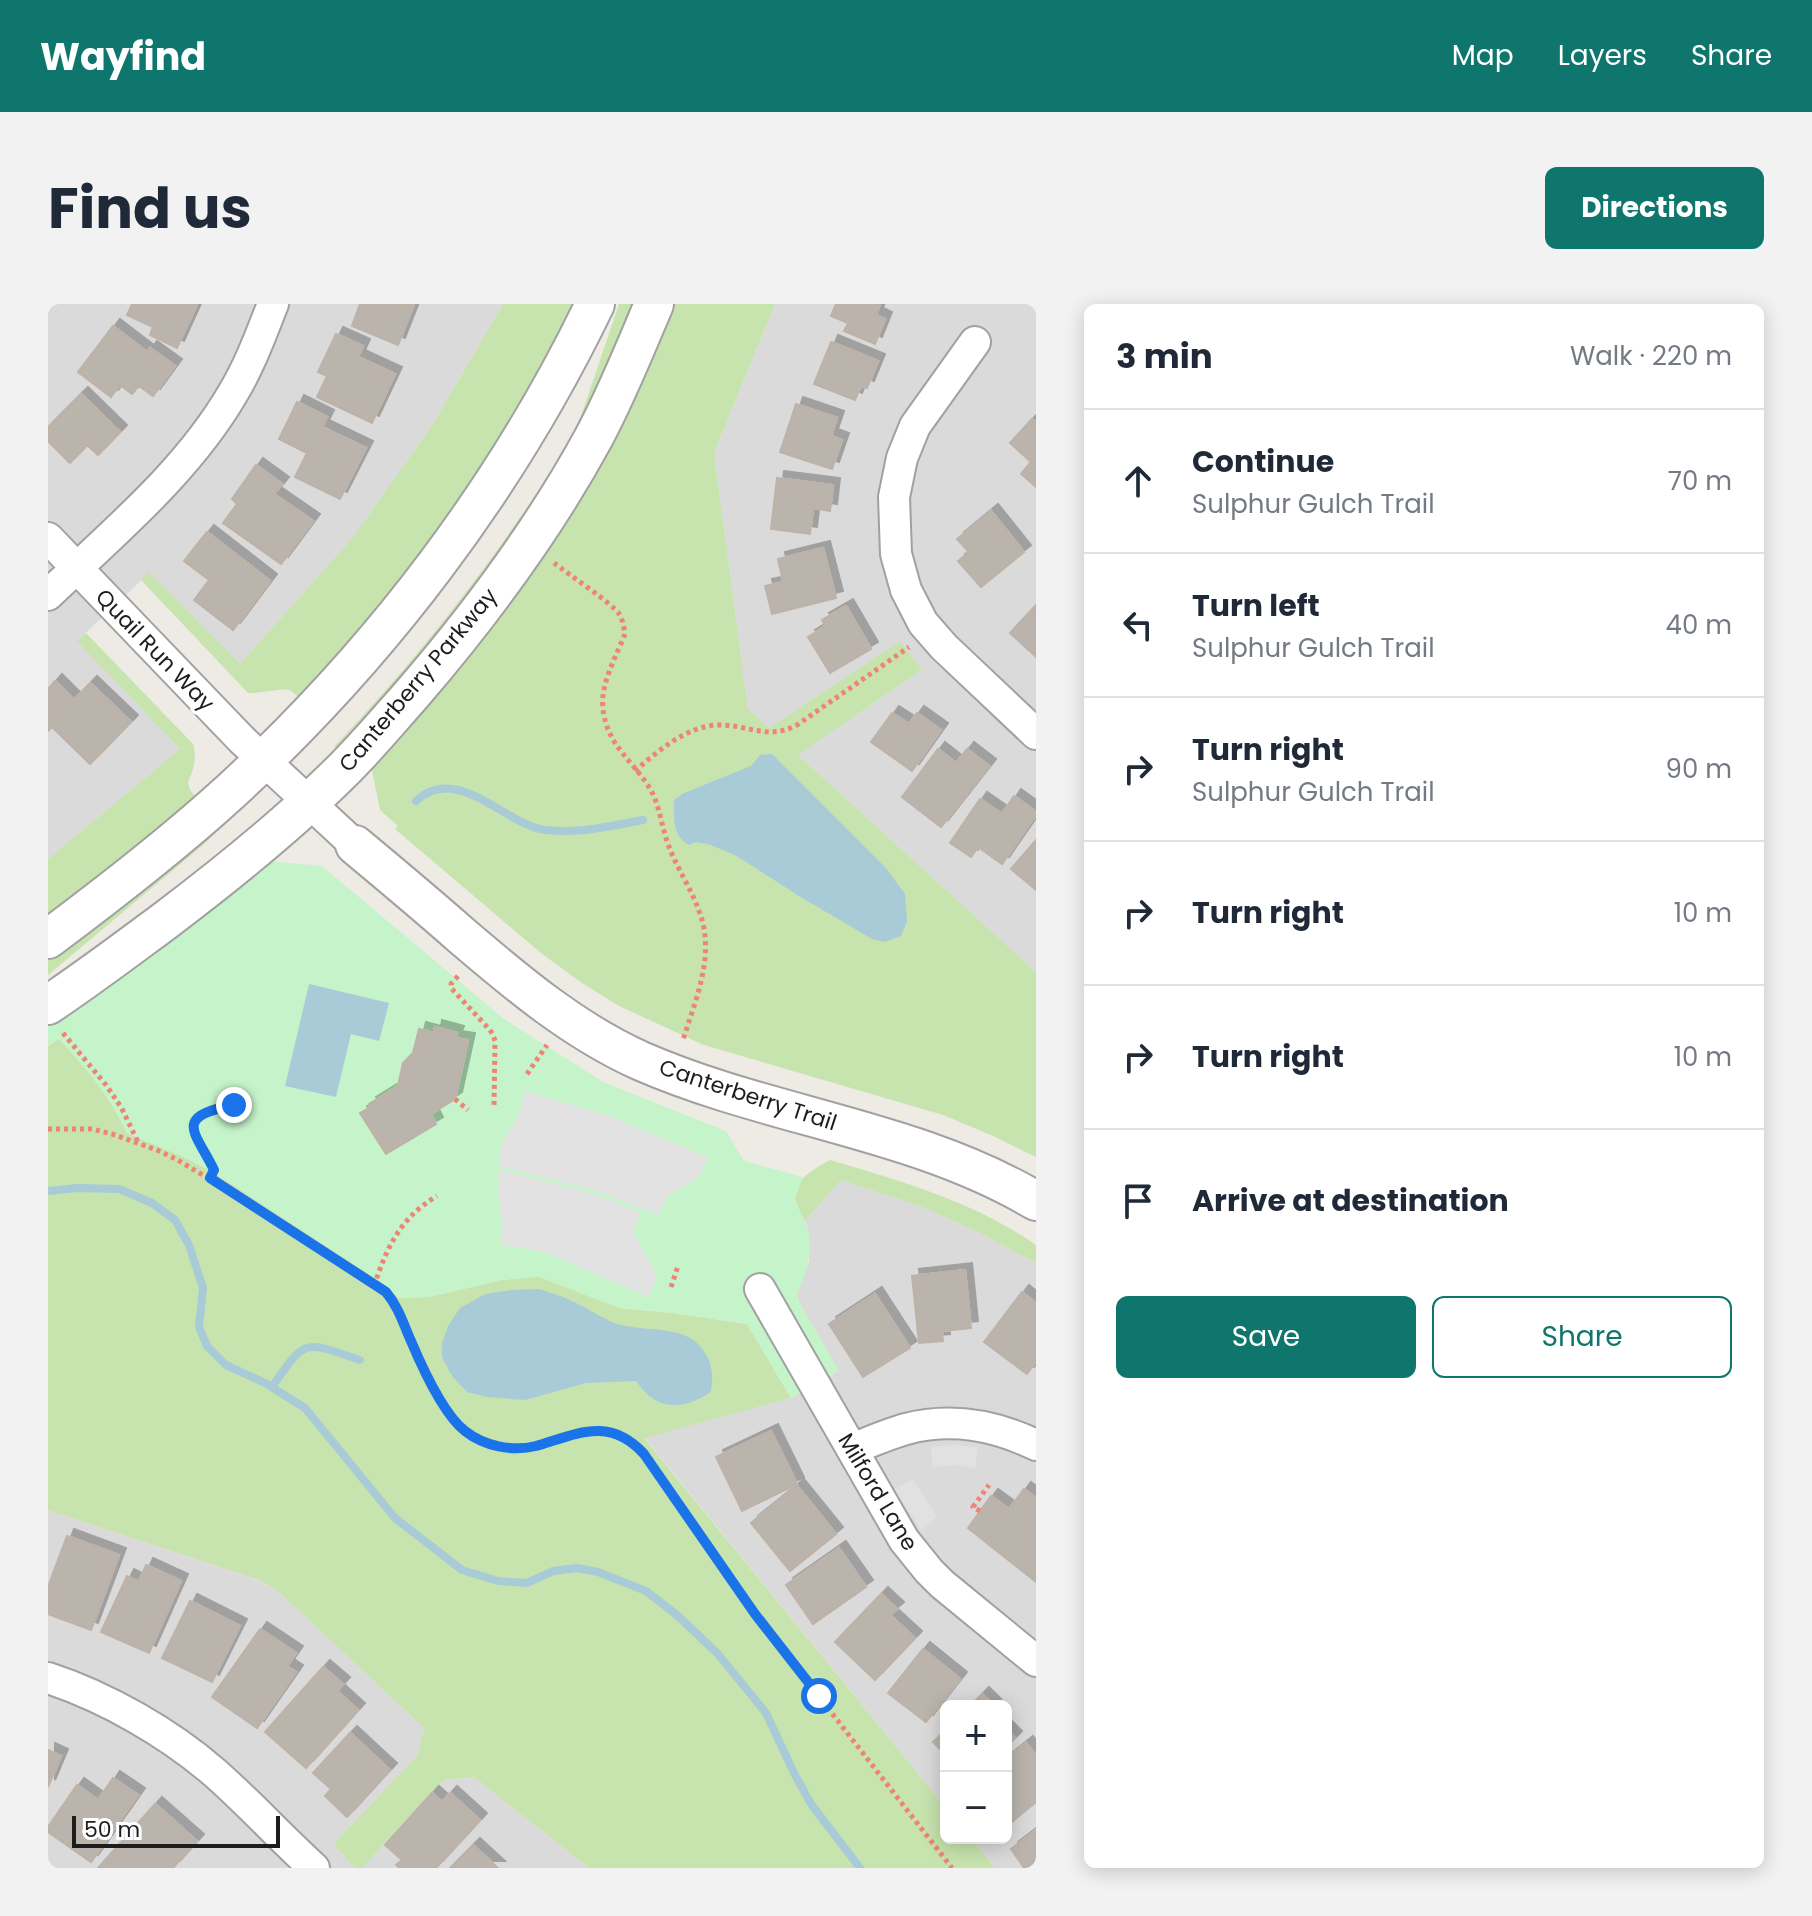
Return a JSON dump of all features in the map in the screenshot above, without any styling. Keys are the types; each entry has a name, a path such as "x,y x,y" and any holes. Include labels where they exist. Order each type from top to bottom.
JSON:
{"street":[{"path":"48,595 157,489 203,437 239,381 273,304"},
{"path":"48,939 132,876 207,813 263,761 340,681 397,615 451,545 528,430 595,304"},
{"name":"Canterberry Parkway","path":"56,1019 100,970 278,831 339,774 434,668 464,632 552,508 615,396 654,304"},
{"path":"975,342 915,426 904,450 894,497 896,554 906,590 923,623 944,647 1036,734"},
{"name":"Quail Run Way","path":"48,538 263,761"},
{"name":"Canterberry Trail","path":"263,761 355,845 504,972 565,1017 617,1048 698,1083 947,1158 1001,1181 1036,1201"},
{"name":"Milford Lane","path":"760,1289 904,1540 929,1571 957,1598 1036,1661"},
{"path":"852,1449 905,1429 955,1423 994,1428 1036,1445"},
{"path":"48,1678 121,1710 186,1751 214,1772 309,1867"}],"path":[{"path":"554,563 610,606 619,614 624,625 625,634 603,697 603,711 623,756 654,795 668,845 704,924 707,945 706,961 683,1040"},
{"path":"635,771 661,749 702,728 727,726 764,733 786,731 909,647"},
{"path":"458,976 451,988 490,1030 495,1041 494,1106"},
{"path":"56,1019 121,1107 138,1142"},
{"path":"527,1074 547,1044"},
{"path":"455,1099 468,1110"},
{"path":"210,1178 214,1170 196,1138 194,1125 205,1112 234,1105"},
{"path":"48,1129 92,1129 138,1142 176,1159 269,1215 386,1292 396,1304 429,1380 450,1414 465,1431 479,1440 509,1448 532,1447 584,1431 600,1431 613,1432 635,1445 755,1614 952,1868"},
{"path":"374,1286 388,1247 397,1232 421,1207 437,1196"},
{"path":"671,1287 678,1266"},
{"path":"980,1511 973,1507 989,1485"}],"shaded area":[{"path":"48,304 503,304 431,427 353,537 239,665 149,573 78,640 180,749 48,859"},
{"path":"775,304 1036,304 1036,972 798,755 922,670 900,642 769,728 748,709 714,453"},
{"path":"524,1091 604,1114 708,1157 699,1177 667,1196 659,1215 589,1189 499,1166 501,1145 520,1113"},
{"path":"499,1169 587,1192 641,1212 633,1232 657,1276 649,1297 545,1252 501,1245"},
{"path":"841,1180 920,1206 1036,1263 1036,1868 995,1868 976,1844 1012,1844 1012,1700 940,1700 940,1801 644,1437 791,1398 838,1371 797,1294 809,1261 809,1233 805,1221"},
{"path":"931,1447 978,1447 975,1468 955,1465 933,1467"},
{"path":"913,1479 937,1517 921,1530 894,1489"},
{"path":"48,1510 258,1580 279,1592 424,1728 417,1756 333,1844 355,1868 48,1868"},
{"path":"474,1777 589,1868 362,1868 444,1780"}],"green space":[{"path":"503,304 576,304 527,395 472,484 432,540 367,620 299,698 285,690 248,693 141,580 149,572 240,664 353,537 431,427"},
{"path":"619,304 635,304 575,440 460,612 338,750 334,747 404,669 469,588 548,476 581,416"},
{"path":"671,304 775,304 714,453 748,709 769,728 900,641 922,670 798,755 1036,972 1036,1157 943,1115 704,1045 619,1006 541,953 395,829 398,826 380,810 371,765"},
{"path":"86,633 193,744 194,763 188,782 197,798 48,919 48,859 180,749 77,641"},
{"path":"233,817 48,975 48,959 224,819"},
{"path":"269,861 322,866 504,1019 603,1082 726,1131 744,1161 803,1177 795,1199 809,1233 810,1251 797,1294 839,1371 791,1398 747,1324 619,1308 539,1277 502,1280 429,1297 399,1298 384,1284 218,1175 127,1133 97,1083 59,1039 48,1046 48,1024"},
{"path":"59,1039 93,1075 127,1133 218,1175 384,1284 399,1298 429,1297 502,1280 539,1276 619,1308 747,1324 791,1398 644,1438 940,1801 940,1844 976,1844 995,1868 589,1868 474,1777 444,1780 362,1868 355,1868 333,1844 417,1756 424,1728 279,1592 259,1580 48,1510 48,1046"},
{"path":"830,1160 910,1185 988,1217 1036,1245 1036,1263 920,1206 841,1180 805,1221 797,1205 797,1188 805,1176"}],"water":[{"path":"772,754 886,868 905,894 907,921 901,936 884,942 872,939 735,855 708,844 696,842 689,845 679,837 675,826 674,800 751,766 760,755"},
{"path":"309,984 389,1003 379,1041 351,1034 336,1097 285,1086"},
{"path":"539,1289 624,1326 664,1330 689,1337 709,1360 711,1392 690,1403 670,1405 652,1398 636,1381 586,1383 525,1400 467,1392 452,1376 442,1357 442,1343 448,1326 460,1308 485,1294"}],"building":[{"path":"132,304 197,304 177,348 150,335 153,327 127,315"},
{"path":"360,304 414,304 398,345 352,326"},
{"path":"836,304 880,304 876,315 885,319 875,344 844,331 848,323 831,316"},
{"path":"113,326 147,352 150,348 175,366 153,396 139,386 132,394 120,385 111,397 78,372"},
{"path":"336,334 363,346 358,357 395,374 372,423 317,397 327,376 318,372"},
{"path":"831,342 878,361 867,388 861,386 855,400 814,384"},
{"path":"81,394 120,432 98,455 87,445 70,463 48,441 48,427"},
{"path":"297,402 327,417 322,427 366,448 340,499 295,477 307,453 279,439"},
{"path":"796,404 837,418 831,436 842,440 832,469 780,452"},
{"path":"1032,419 1036,423 1036,487 1021,474 1031,462 1010,443"},
{"path":"256,465 282,484 274,494 313,521 281,564 223,523 237,504 232,499"},
{"path":"777,478 833,485 830,511 813,508 810,534 771,529"},
{"path":"991,511 1024,552 981,587 958,561 969,552 957,539"},
{"path":"207,532 270,581 233,630 194,600 209,580 184,561"},
{"path":"823,548 836,598 772,614 765,586 783,582 778,559"},
{"path":"1036,605 1036,657 1010,633"},
{"path":"846,606 871,649 830,673 808,637 825,626 822,620"},
{"path":"55,681 74,700 90,683 131,722 90,764 52,727 48,731 48,689"},
{"path":"892,713 909,724 917,713 941,730 912,771 871,742"},
{"path":"938,749 956,763 967,749 989,766 941,827 902,797"},
{"path":"1014,796 1036,815 1002,864 978,847 971,857 950,843 980,799 1002,814"},
{"path":"1036,840 1036,890 1011,869"},
{"path":"435,1027 457,1033 455,1038 468,1040 455,1099 431,1114 436,1124 386,1154 360,1113 398,1086 403,1063 413,1053 419,1029 434,1033"},
{"path":"965,1270 971,1328 942,1331 943,1341 919,1343 912,1276"},
{"path":"1022,1292 1036,1303 1036,1361 1027,1374 984,1342"},
{"path":"875,1294 910,1348 863,1377 829,1324"},
{"path":"771,1431 797,1484 742,1511 716,1457"},
{"path":"797,1486 836,1534 790,1571 751,1523"},
{"path":"1024,1489 1036,1498 1036,1582 968,1528 991,1496 1009,1509"},
{"path":"67,1536 119,1555 91,1630 48,1614 48,1587"},
{"path":"839,1548 866,1587 813,1624 786,1585"},
{"path":"146,1565 181,1581 149,1653 101,1632 127,1576 139,1582"},
{"path":"881,1594 897,1609 890,1615 915,1638 875,1680 835,1642"},
{"path":"190,1601 240,1626 212,1682 162,1658"},
{"path":"260,1629 296,1653 287,1666 296,1672 257,1728 212,1697"},
{"path":"923,1649 960,1679 943,1700 940,1700 926,1722 888,1693"},
{"path":"323,1667 343,1684 337,1691 358,1710 306,1768 265,1732"},
{"path":"350,1733 390,1770 347,1817 325,1796 331,1789 313,1773"},
{"path":"940,1736 940,1749 933,1742"},
{"path":"1026,1743 1036,1756 1036,1802 1012,1822 1012,1772 1012,1754"},
{"path":"48,1750 61,1756 48,1787"},
{"path":"113,1778 138,1795 91,1862 48,1832 48,1827 77,1785 98,1800"},
{"path":"432,1793 442,1802 450,1793 480,1820 436,1868 400,1868 396,1865 402,1860 385,1845"},
{"path":"155,1804 197,1841 173,1868 98,1868"},
{"path":"1036,1830 1036,1868 1024,1868 1011,1849"},
{"path":"473,1845 498,1868 450,1868"}],"waterway":[{"path":"416,801 432,791 448,789 465,792 530,826 545,830 582,830 643,820"},
{"path":"48,1191 119,1189 152,1203 175,1220 189,1245 203,1288 199,1327 207,1346 226,1365 265,1383 305,1408 395,1518 462,1570 498,1581 527,1583 553,1571 577,1568 598,1572 646,1591 678,1616 718,1654 766,1713 811,1804 860,1868"},
{"path":"272,1387 292,1359 308,1348 327,1349 360,1360"}],"route":[{"path":"234,1105 205,1112 194,1125 196,1138 214,1170 210,1178 386,1292 396,1304 429,1380 445,1407 465,1431 479,1440 509,1448 532,1447 584,1431 600,1431 613,1432 635,1445 755,1614 819,1696"}]}
